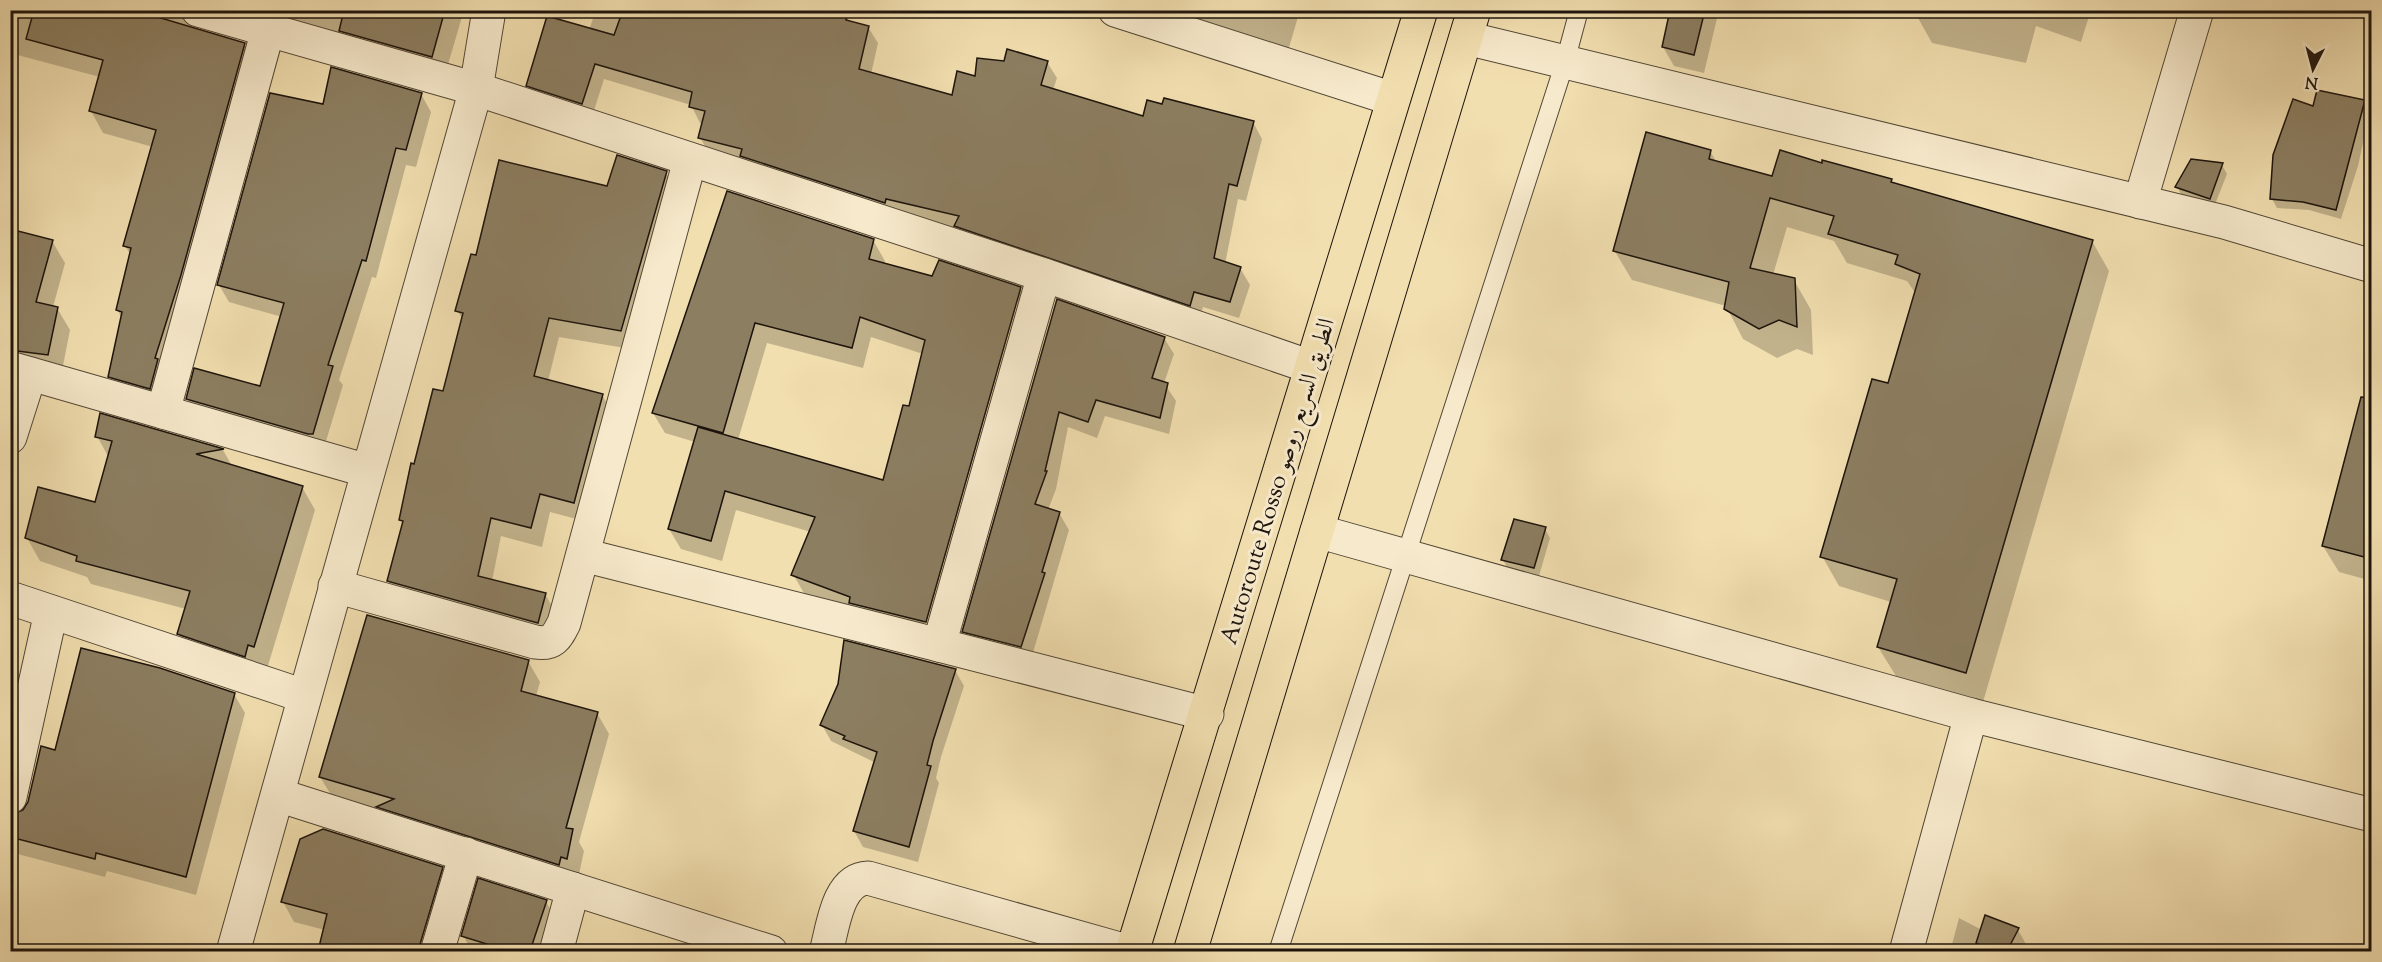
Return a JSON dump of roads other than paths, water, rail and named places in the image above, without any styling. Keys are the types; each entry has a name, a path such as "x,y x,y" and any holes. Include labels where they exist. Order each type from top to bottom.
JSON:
{"highway":[{"name":"Autoroute Rosso الطريق السريع روصو","path":"1131,951 1207,714 1421,10"},
{"path":"1190,951 1470,24"}],"street":[{"path":"198,10 476,89 1044,275 1311,367"},
{"path":"233,951 476,89 489,10"},
{"path":"1115,10 1393,99"},
{"path":"2140,202 2197,10"},
{"path":"1470,24 1565,62 2224,222 2372,266"},
{"path":"163,412 268,30"},
{"path":"335,586 547,644 556,639 564,622 583,555 690,160"},
{"path":"939,645 1044,275"},
{"path":"10,437 20,371 368,471"},
{"path":"1317,531 1971,715 2372,815"},
{"path":"583,555 1207,714"},
{"path":"10,598 304,696"},
{"path":"10,797 19,726 51,612"},
{"path":"1906,951 1971,715"},
{"path":"278,795 771,951"},
{"path":"437,951 466,854"},
{"path":"826,951 837,910 849,884 858,878 868,878 1131,951"},
{"path":"556,951 573,889"}],"lane":[{"path":"1278,951 1565,62 1579,10"}]}
